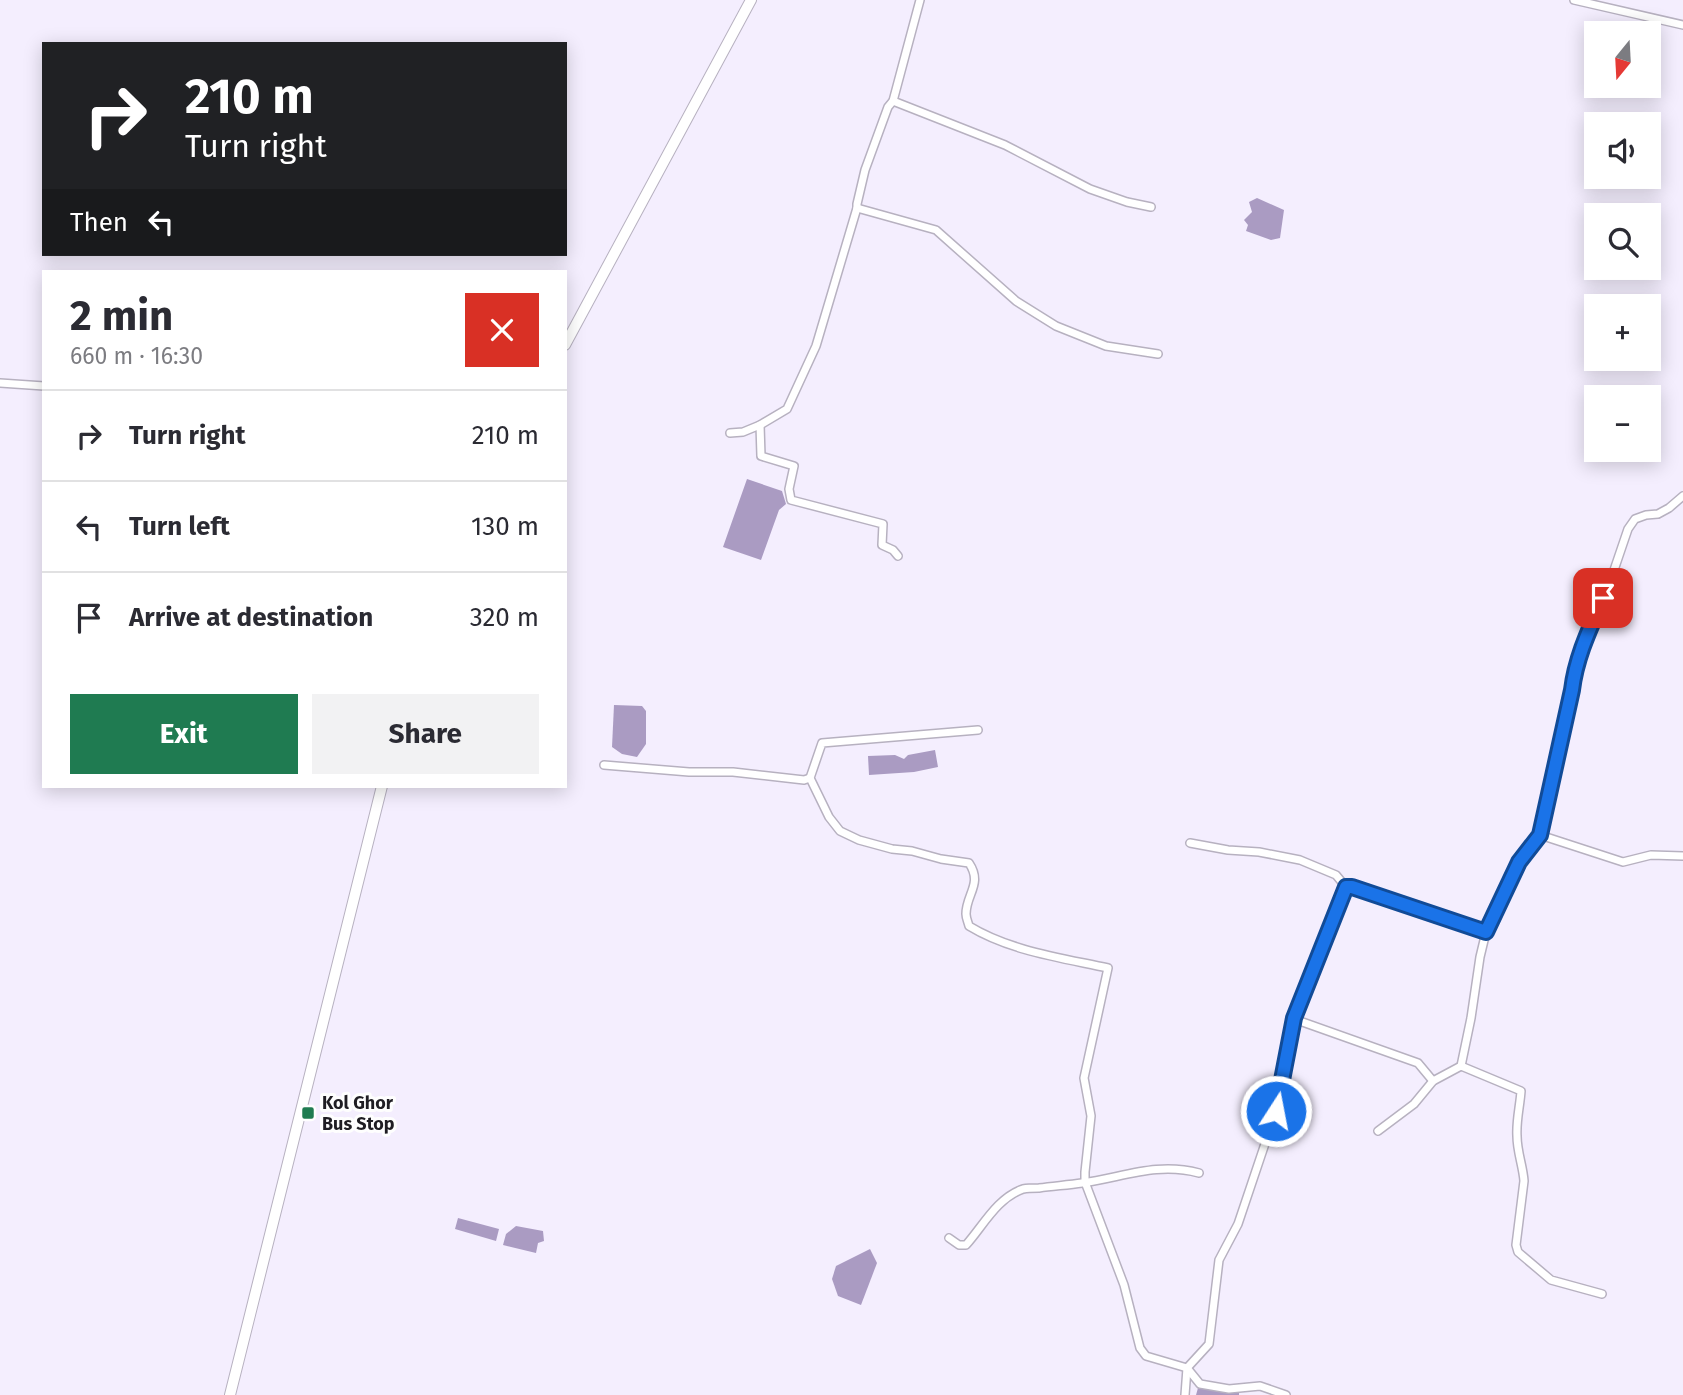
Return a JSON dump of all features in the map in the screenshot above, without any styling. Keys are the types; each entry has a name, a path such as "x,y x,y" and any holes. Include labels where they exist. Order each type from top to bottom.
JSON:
{"main road":[{"path":"567,341 751,0"},
{"path":"230,1395 382,788"}],"street":[{"path":"730,433 743,432 760,425 787,409 816,346 857,208 865,170 892,101 920,0"},
{"path":"1574,0 1683,25"},
{"path":"892,101 1006,145 1090,189 1151,207"},
{"path":"857,208 936,230 1016,302 1055,326 1106,346 1158,354"},
{"path":"0,383 42,386"},
{"path":"760,425 761,456 794,466 789,489 791,500 883,524 882,545 893,550 898,556"},
{"path":"1461,1066 1486,932 1519,862 1540,835 1572,690 1574,669 1612,576 1628,528 1635,519 1669,509 1683,496"},
{"path":"978,730 822,743 810,778 829,817 840,831 859,840 892,849 969,863 975,871 966,915 969,926 980,933 1029,951 1108,968 1084,1078 1091,1116 1085,1182 1124,1285 1140,1348 1146,1356 1187,1368 1200,1384 1229,1390 1260,1386 1286,1395"},
{"path":"604,765 689,772 733,772 804,780 810,778"},
{"path":"1540,835 1623,862 1651,855 1683,856"},
{"path":"1190,843 1300,860 1336,875 1346,887"},
{"path":"1346,887 1486,932"},
{"path":"1185,1395 1187,1368 1209,1344 1219,1260 1238,1224 1276,1111 1294,1018 1346,887"},
{"path":"1294,1018 1418,1063 1433,1080"},
{"path":"1378,1131 1414,1104 1433,1080 1461,1066 1521,1091 1517,1135 1524,1181 1518,1252 1552,1280 1602,1294"},
{"path":"949,1238 959,1245 966,1245 997,1207 1023,1189 1168,1168 1199,1173"}],"shaded area":[{"path":"1257,198 1284,210 1280,238 1271,240 1246,231 1248,225 1244,220 1252,212 1249,202"},
{"path":"747,479 782,491 786,504 779,510 761,560 723,547"},
{"path":"614,705 642,706 646,711 646,744 637,757 622,754 612,747"},
{"path":"935,750 938,767 914,772 869,775 868,756 895,755 904,759 908,755"},
{"path":"458,1218 499,1229 496,1241 455,1229"},
{"path":"516,1226 543,1231 544,1241 538,1243 536,1253 503,1245 506,1234"},
{"path":"870,1249 877,1263 861,1305 838,1296 832,1279 836,1266"},
{"path":"1198,1388 1239,1391 1239,1395 1196,1395"}],"place":[{"name":"Kol Ghor Bus Stop","path":"308,1113"}],"route":[{"path":"1276,1111 1294,1018 1346,887 1486,932 1519,862 1540,835 1572,690 1574,669 1603,598"}]}
